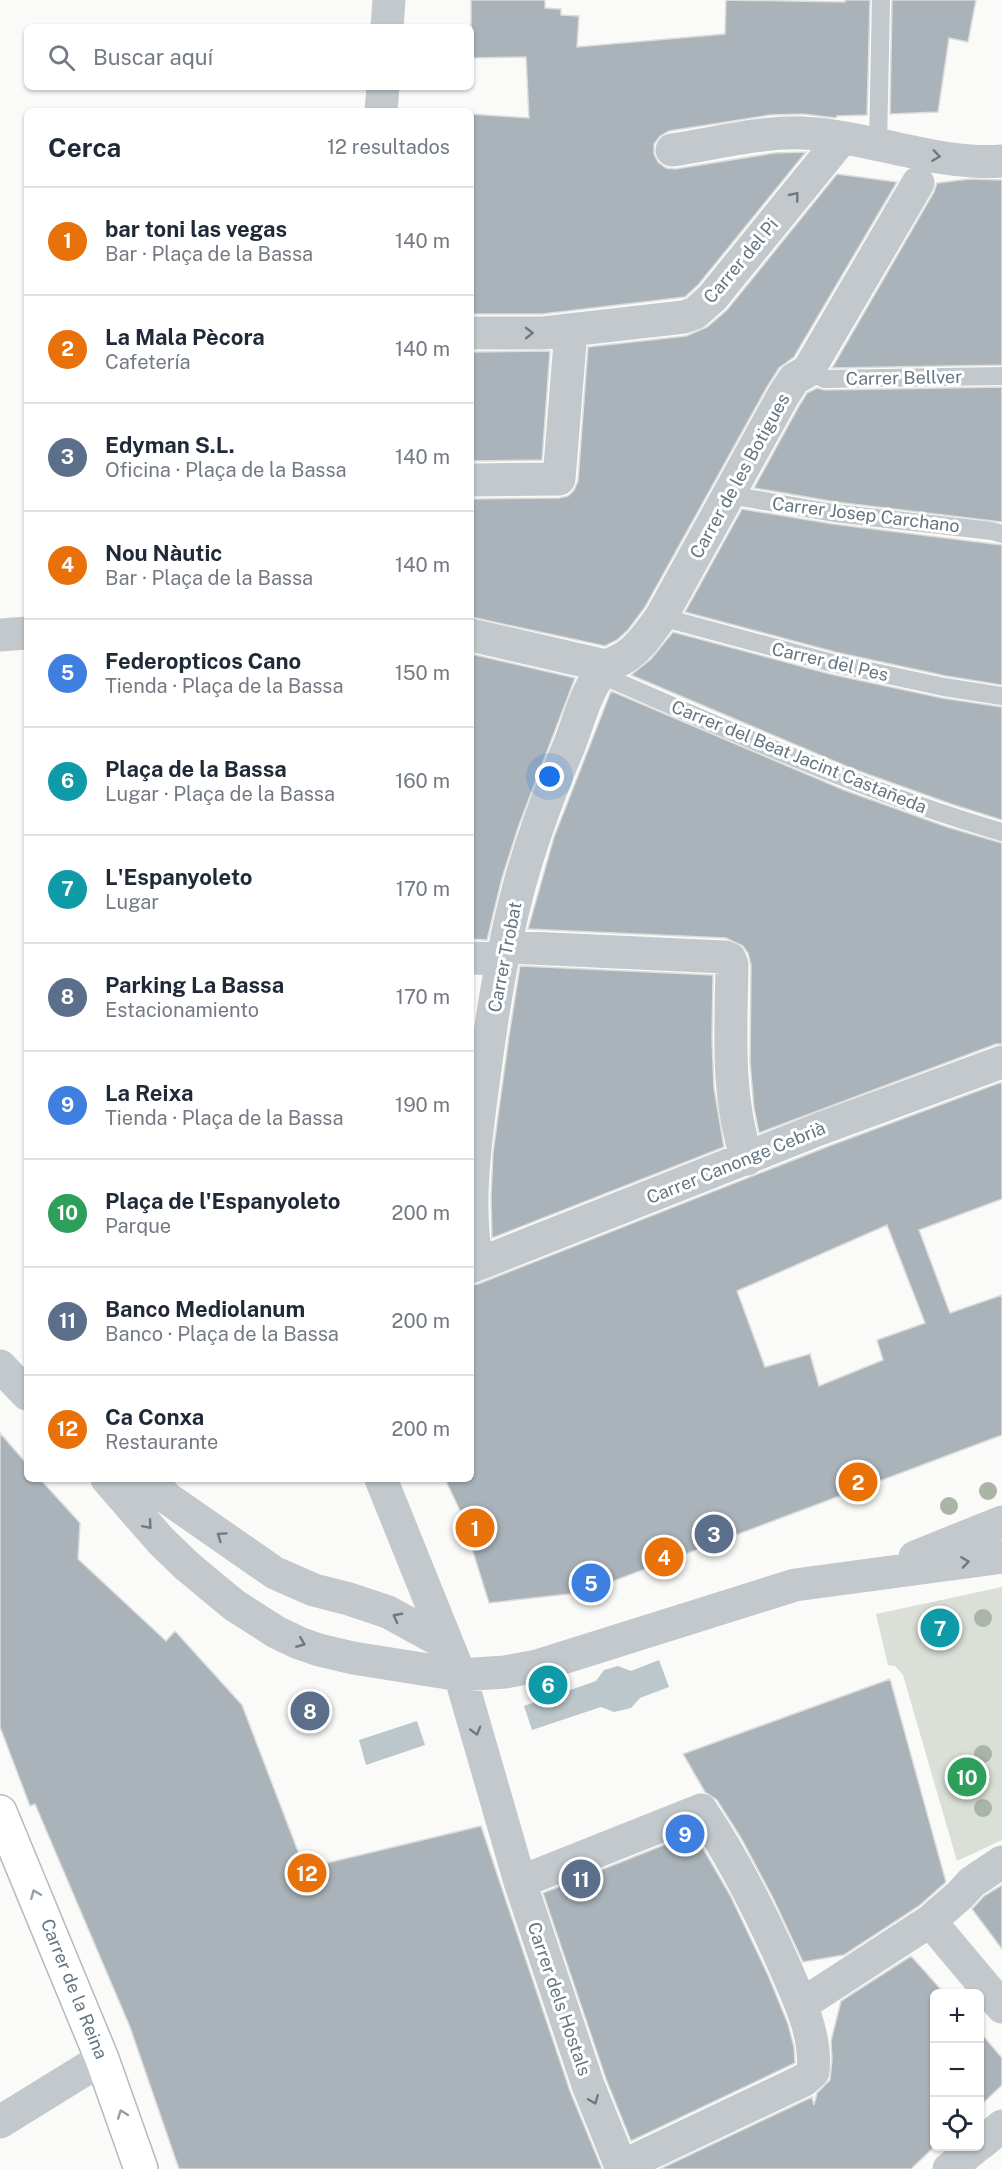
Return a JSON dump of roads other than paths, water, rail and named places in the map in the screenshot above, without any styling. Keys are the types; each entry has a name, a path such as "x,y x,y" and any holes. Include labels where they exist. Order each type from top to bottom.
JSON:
{"street":[{"path":"387,24 389,0"},
{"path":"381,108 383,90"},
{"path":"672,150 804,133 959,159 1002,161"},
{"name":"Carrer del Pi","path":"474,333 543,333 684,317 695,313 722,286 842,138"},
{"name":"Carrer de les Botigues","path":"602,670 628,655 642,642 661,617 794,379 808,371 918,183"},
{"path":"474,480 559,479 571,330"},
{"path":"0,635 24,633"},
{"path":"474,636 602,670"},
{"name":"Carrer Trobat","path":"474,1160 486,1056 493,955 557,773 602,670"},
{"path":"493,955 725,957 730,959 732,965 730,1054 732,1078 740,1139 747,1159"},
{"name":"Carrer Canonge Cebrià","path":"474,1266 881,1106 1002,1062"},
{"path":"0,1366 24,1391"},
{"path":"110,1482 187,1566 234,1605 276,1632 319,1650 353,1658 460,1675 506,1672 537,1666 795,1585 1002,1557"},
{"path":"151,1482 167,1498 275,1573 314,1590 388,1612 448,1645"},
{"name":"Carrer dels Hostals","path":"382,1482 460,1675 520,1882 588,2085 622,2168"},
{"path":"866,1576 1002,1522"},
{"path":"520,1882 701,1810 760,1911 801,2005 814,2051 813,2072 804,2080 622,2168"},
{"name":"Carrer de la Reina","path":"0,1812 102,2059 141,2169"},
{"path":"801,2005 930,1921 972,1882 1002,1862"},
{"path":"930,1921 1002,2007"},
{"path":"0,2122 102,2059"},
{"path":"984,2140 1002,2126"},
{"path":"949,2169 971,2151"}],"lane":[{"path":"878,145 881,0"},
{"name":"Carrer Bellver","path":"808,371 825,379 1002,376"},
{"name":"Carrer Josep Carchano","path":"729,495 834,513 1002,534"},
{"name":"Carrer del Pes","path":"661,617 832,663 944,687 1002,696"},
{"name":"Carrer del Beat Jacint Castañeda","path":"602,670 855,781 927,809 1002,832"}],"place":[{"name":"La Mala Pècora","path":"858,1482"},
{"name":"bar toni las vegas","path":"475,1528"},
{"name":"Edyman S.L.","path":"714,1534"},
{"name":"Nou Nàutic","path":"664,1557"},
{"name":"Federopticos Cano","path":"591,1583"},
{"name":"L'Espanyoleto","path":"940,1628"},
{"name":"Plaça de la Bassa","path":"548,1685"},
{"name":"Parking La Bassa","path":"310,1711"},
{"name":"Plaça de l'Espanyoleto","path":"967,1777"},
{"name":"La Reixa","path":"685,1834"},
{"name":"Ca Conxa","path":"307,1873"},
{"name":"Banco Mediolanum","path":"581,1879"}]}
